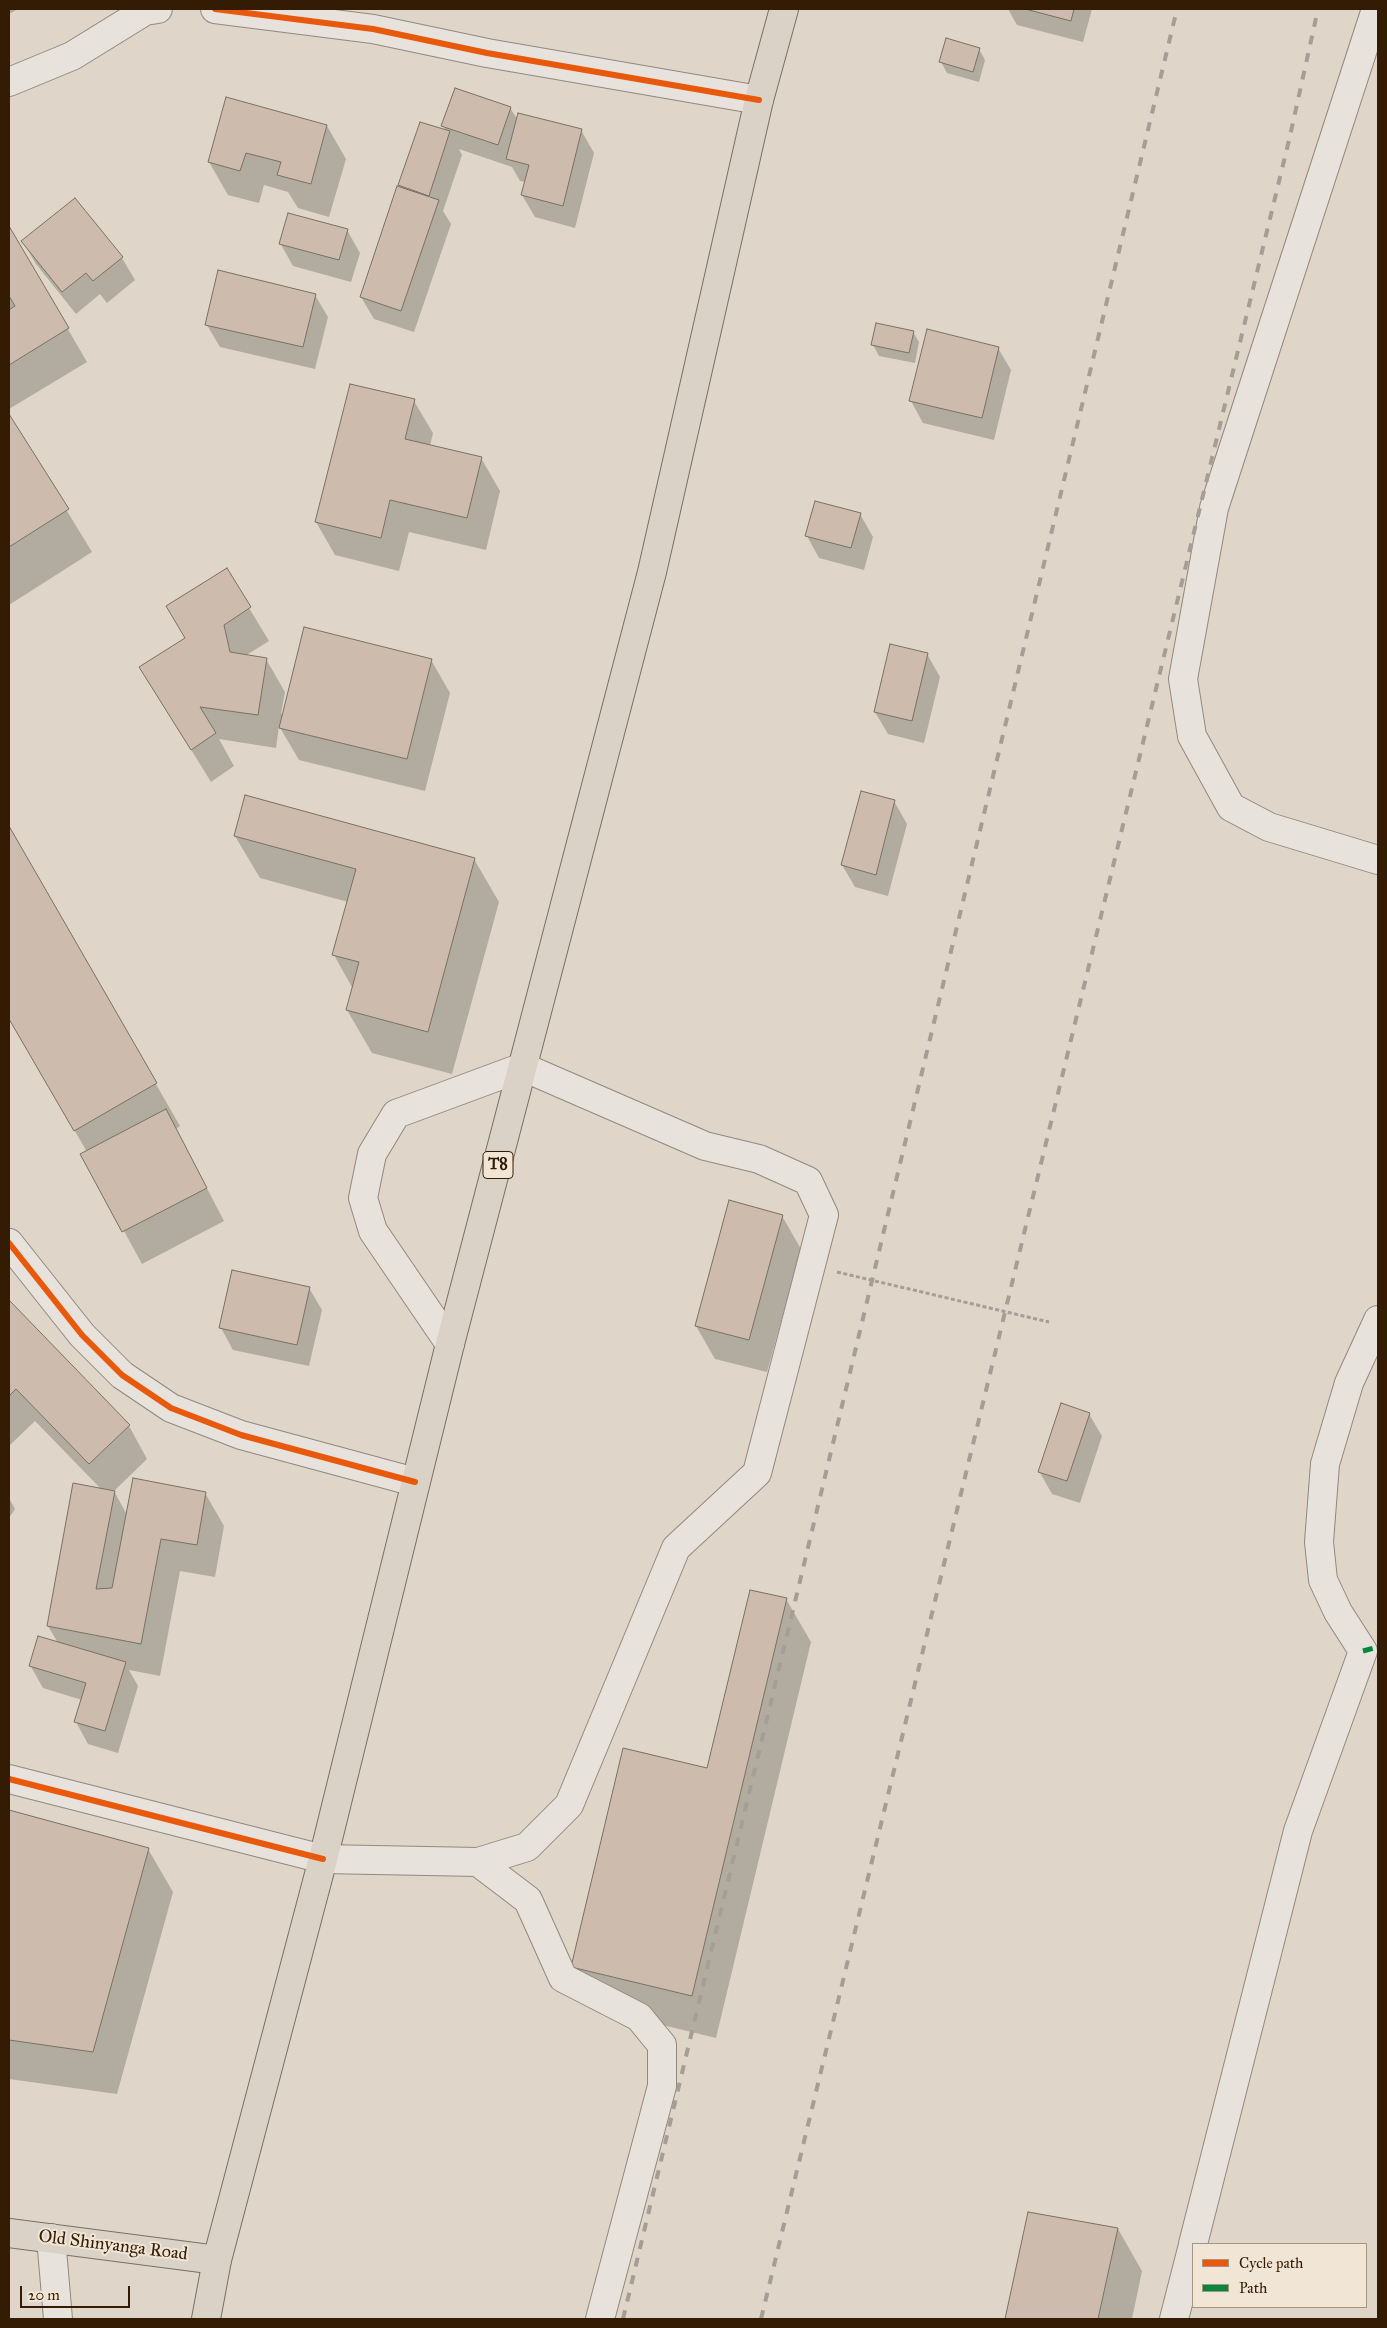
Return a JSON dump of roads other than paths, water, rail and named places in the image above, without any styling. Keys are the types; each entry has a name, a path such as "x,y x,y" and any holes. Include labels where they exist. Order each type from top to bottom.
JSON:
{"main road":[{"name":"T8","path":"206,2319 217,2260 323,1859 450,1344 652,572 759,100 784,9"},
{"name":"Old Shinyanga Road","path":"9,2233 217,2260"}],"street":[{"path":"214,9 373,29 487,53 759,100"},
{"path":"1376,9 1214,508 1183,679 1192,736 1231,807 1269,827 1378,860"},
{"path":"9,82 72,56 149,10"},
{"path":"9,1779 323,1859 478,1862 527,1847 569,1805 676,1548 757,1473 824,1215 808,1182 759,1159 705,1146 523,1067 396,1114 372,1154 363,1198 373,1231 450,1344"},
{"path":"9,1243 82,1335 122,1374 171,1408 241,1436 415,1482"},
{"path":"1193,2243 1298,1831 1363,1651 1338,1612 1323,1580 1319,1542 1325,1464 1349,1383 1378,1320"},
{"path":"478,1862 528,1900 563,1978 639,2018 662,2046 662,2086 600,2319"},
{"path":"51,2238 58,2319"},
{"path":"1174,2319 1192,2248"}],"railway":[{"path":"623,2319 1177,9"},
{"path":"761,2319 1290,136 1318,9"}]}
